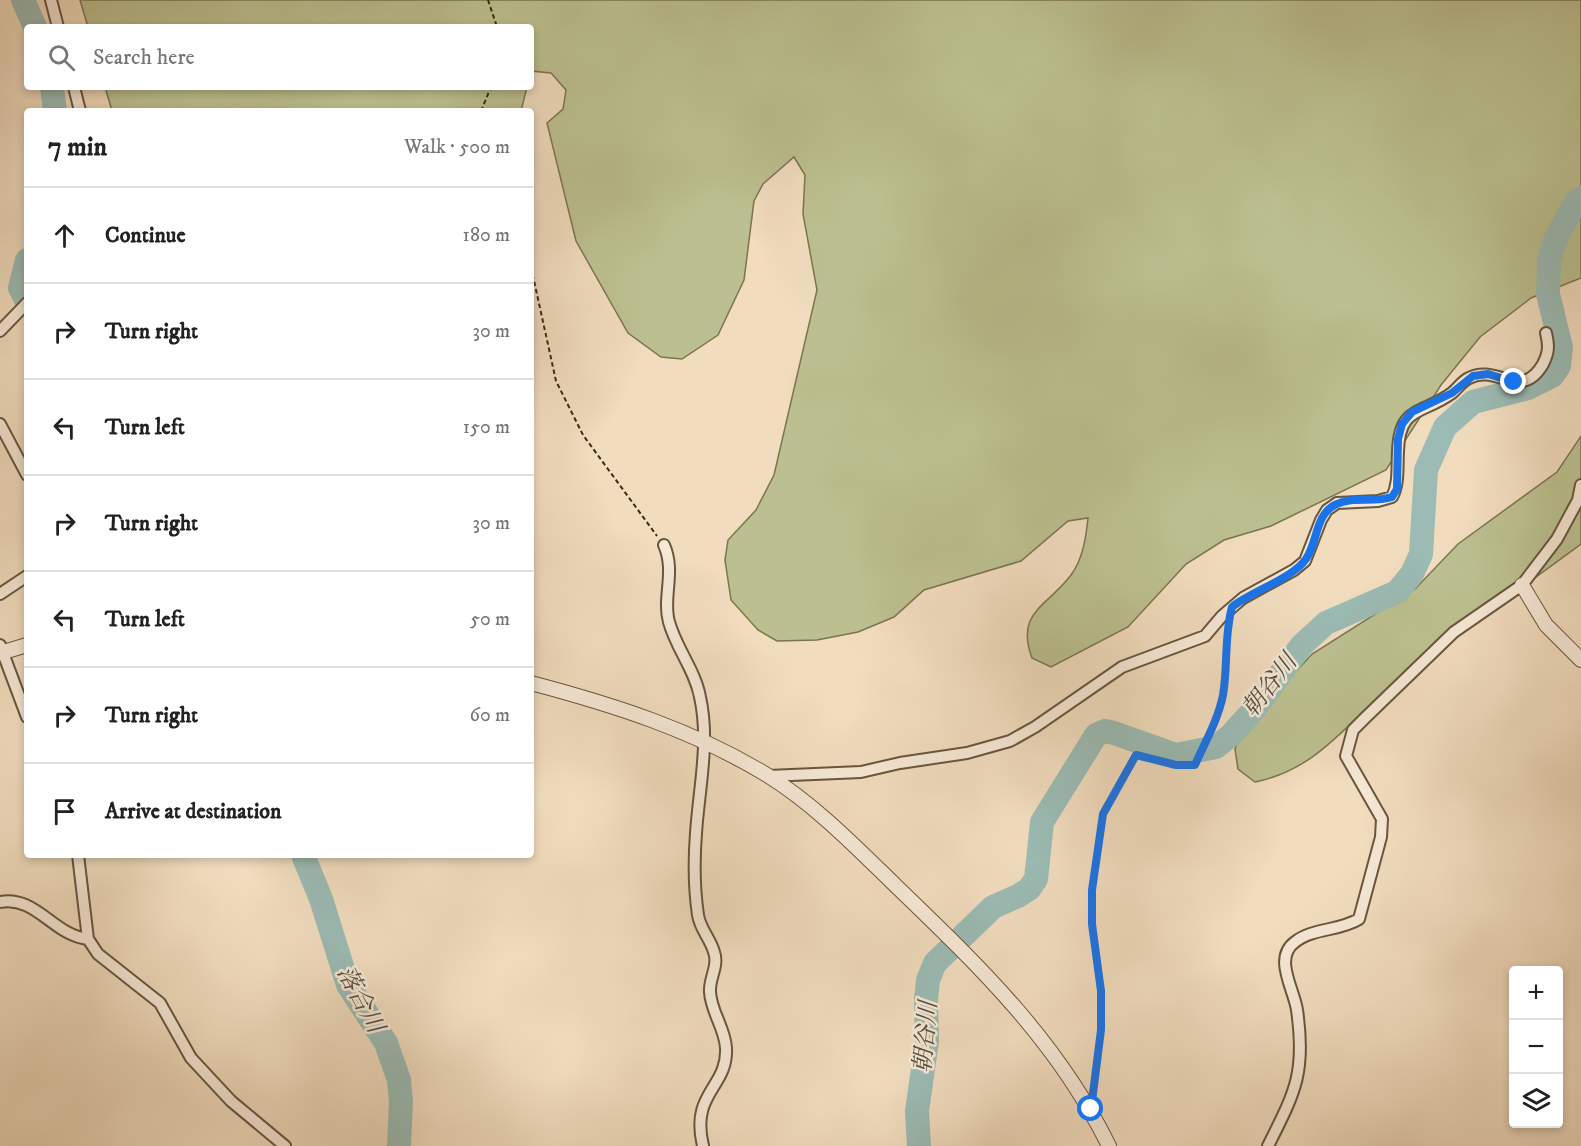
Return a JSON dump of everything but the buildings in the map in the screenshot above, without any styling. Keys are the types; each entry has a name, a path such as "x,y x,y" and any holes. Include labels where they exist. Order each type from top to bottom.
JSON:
{"street":[{"path":"51,0 57,24"},
{"path":"75,90 79,108"},
{"path":"0,331 23,306"},
{"path":"768,776 861,772 900,763 967,753 1010,741 1035,727 1122,667 1205,636 1232,607 1305,561 1327,510 1343,502 1378,501 1392,497 1397,489 1398,439 1402,424 1412,412 1452,393 1473,376 1488,374 1514,382 1525,381 1537,375 1548,354 1549,345 1546,333"},
{"path":"0,424 24,469"},
{"path":"1268,1146 1296,1088 1300,1065 1300,1029 1296,1002 1285,968 1285,954 1293,942 1348,926 1359,919 1382,837 1382,819 1346,756 1347,743 1353,730 1454,632 1522,585 1557,539 1578,500 1581,485"},
{"path":"664,545 670,571 668,621 685,654 700,696 705,741 694,854 698,916 702,930 715,953 716,966 710,990 712,1005 725,1037 726,1052 722,1071 700,1111 699,1130 703,1146"},
{"path":"0,594 24,578"},
{"path":"1522,585 1546,625 1581,660"},
{"path":"24,646 1,650 24,709"},
{"path":"534,684 626,710 705,741 768,776 832,826 945,934 1037,1031 1091,1109 1109,1146"},
{"path":"78,858 88,939 98,954 159,1003 170,1017 191,1058 231,1101 285,1146"},
{"path":"0,902 10,900 28,904 75,938 88,939"}],"path":[{"path":"488,0 496,24"},
{"path":"482,108 489,90"},
{"path":"534,281 555,381 583,435 664,545"},
{"path":"1091,1109 1101,1030 1101,991 1092,924 1092,890 1103,814 1136,755 1176,765 1195,765 1219,713 1223,694 1227,626 1232,607"}],"green space":[{"path":"80,0 1581,0 1581,278 1531,298 1480,337 1441,385 1386,470 1271,526 1224,540 1186,564 1128,627 1051,667 1032,658 1028,643 1028,630 1036,611 1062,586 1075,569 1083,548 1088,518 1068,521 1021,561 924,590 894,617 858,632 817,640 777,641 758,630 731,600 725,560 728,540 756,510 774,475 817,290 803,214 805,175 794,157 763,184 754,201 744,280 718,335 682,359 661,357 628,333 576,241 547,123 563,109 566,90 551,73 534,71 534,24 87,24"},
{"path":"106,90 526,90 522,108 111,108"},
{"path":"1581,436 1581,544 1398,681 1332,741 1298,766 1255,782 1238,769 1235,749 1242,730 1312,654 1415,589 1458,544 1557,472"}],"waterway":[{"name":"落合川","path":"23,0 34,24"},
{"name":"落合川","path":"52,90 55,108"},
{"name":"朝谷川","path":"919,1146 917,1111 927,1041 926,1000 928,980 935,963 993,907 1029,889 1036,879 1042,822 1096,735 1105,731 1114,733 1176,755 1216,747 1231,735 1257,706 1301,646 1326,623 1397,592 1412,574 1421,554 1426,470 1445,427 1473,402 1528,388 1552,376 1559,366 1561,347 1548,294 1549,261 1556,238 1573,207 1581,198"},
{"name":"落合川","path":"24,272 20,288 24,296"},
{"name":"落合川","path":"304,858 321,899 348,985 386,1043 399,1080 401,1101 399,1146"}],"route":[{"path":"1091,1109 1101,1030 1101,991 1092,924 1092,890 1099,832 1103,814 1136,755 1176,765 1195,765 1219,713 1223,694 1227,626 1232,607 1305,561 1312,549 1321,520 1327,510 1337,503 1378,501 1392,497 1397,489 1398,439 1402,424 1412,412 1452,393 1473,376 1488,374 1514,382"}]}
